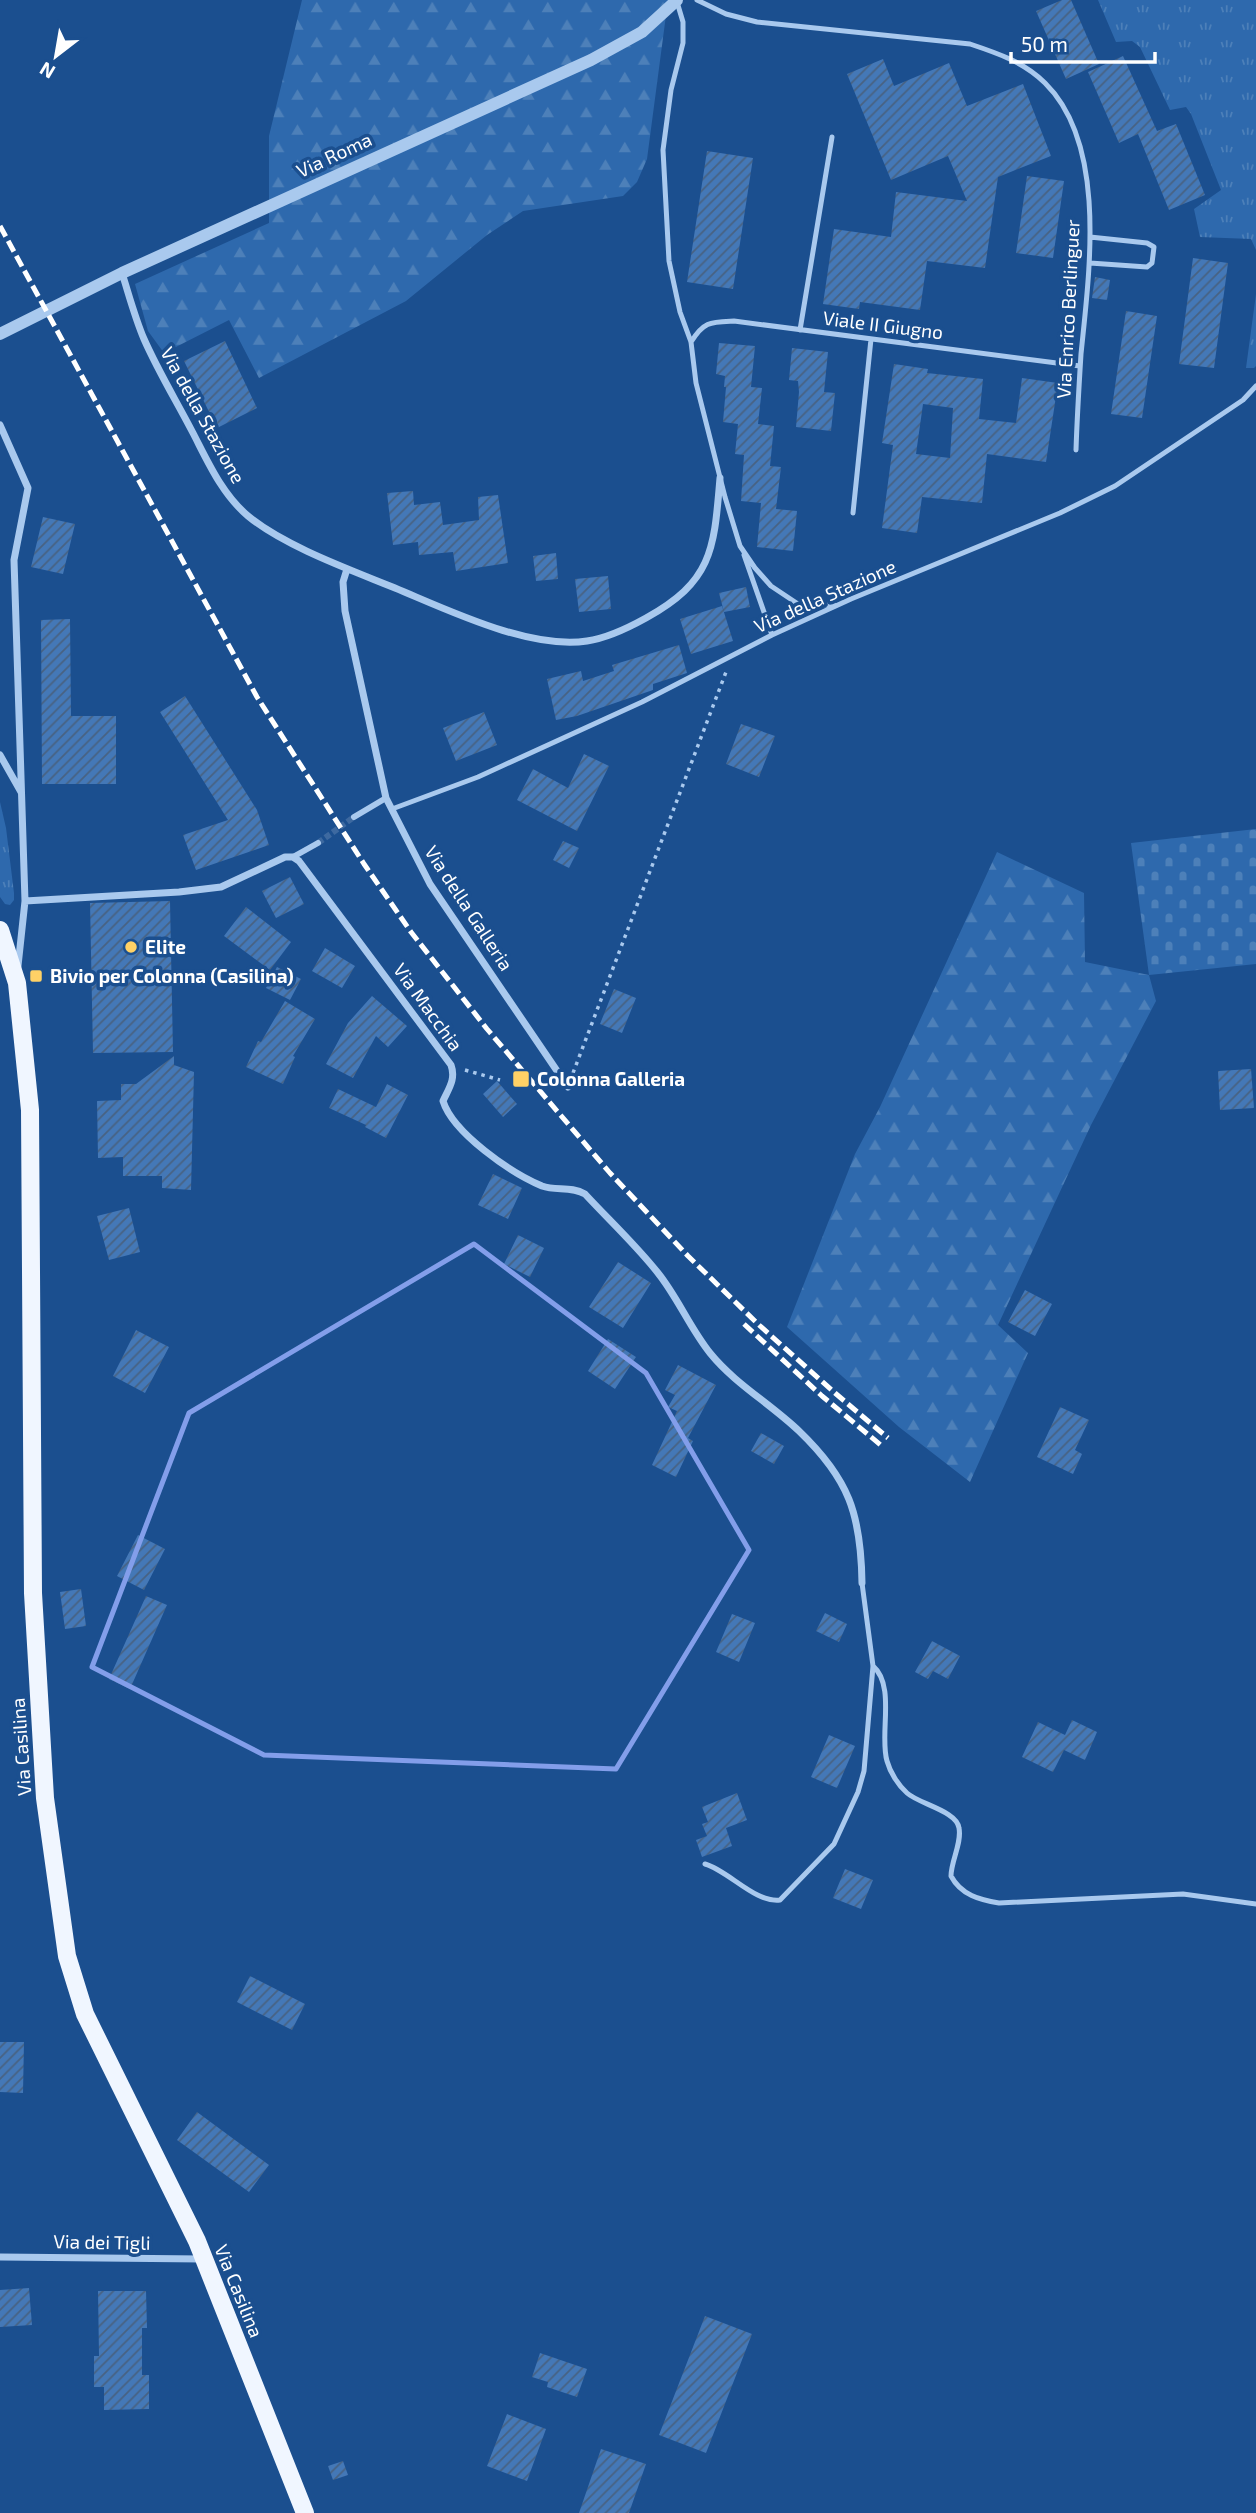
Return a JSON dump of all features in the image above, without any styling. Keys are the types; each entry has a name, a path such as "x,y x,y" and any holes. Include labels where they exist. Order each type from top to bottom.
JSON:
{"main road":[{"name":"Via Casilina","path":"0,930 17,983 30,1121 34,1607 45,1798 67,1956 85,2014 204,2259 305,2513"}],"street":[{"name":"Via Roma","path":"0,334 122,273 598,57 642,32 677,0"},
{"name":"Via della Stazione","path":"122,273 144,339 220,485 248,516 290,542 347,569 516,634 544,641 588,641 630,627 675,601 706,565 716,524 720,478"},
{"path":"0,425 28,488 14,560 26,901 19,941 17,983"},
{"name":"Via della Galleria","path":"347,569 343,582 345,611 386,798 430,884 568,1087"},
{"path":"0,755 22,793"},
{"path":"354,817 386,798"},
{"path":"26,901 221,887 285,857 293,857 318,843"},
{"name":"Via Macchia","path":"293,857 306,868 451,1065 453,1082 443,1101 446,1111 456,1123 496,1158 521,1175 543,1186 578,1190 585,1194 657,1272 710,1353 754,1395 798,1430 842,1480 857,1521 862,1583"},
{"name":"Via dei Tigli","path":"0,2257 204,2259"}],"lane":[{"name":"Via Roma","path":"677,0 684,30 671,90 663,150 669,261 680,312 691,342 696,383 720,478 740,546 772,635"},
{"name":"Via Enrico Berlinguer","path":"697,0 726,15 757,22 970,44 1000,54 1026,68 1046,84 1077,131 1087,183 1090,262 1080,366 1076,450"},
{"path":"800,330 832,137"},
{"path":"1090,237 1147,243 1154,247 1152,263 1147,267 1090,262"},
{"name":"Viale II Giugno","path":"691,342 699,329 709,322 734,321 1080,366"},
{"path":"853,513 870,339"},
{"name":"Via della Stazione","path":"392,809 478,776 642,702 772,635 851,599 1060,513 1115,486 1243,400 1256,386"},
{"path":"740,546 771,586 798,604 827,605 851,599"},
{"path":"705,1864 717,1867 752,1891 773,1901 786,1896 825,1856 839,1836 864,1771 873,1666 862,1583"},
{"path":"873,1666 881,1677 886,1709 886,1760 904,1791 948,1814 957,1822 960,1832 951,1877 965,1892 982,1900 999,1903 1183,1894 1256,1904"}],"path":[{"path":"568,1087 731,657"},
{"path":"451,1065 500,1080"}],"highlighted area":[{"path":"474,1244 646,1373 749,1550 616,1769 264,1755 92,1667 189,1413"}],"green space":[{"path":"302,0 668,0 647,159 637,182 623,196 523,211 487,235 406,301 259,378 229,320 164,353 148,331 135,284 269,223 269,136"},
{"path":"1098,0 1256,0 1256,250 1251,239 1200,237 1194,209 1221,190 1191,114 1186,107 1170,110 1140,47 1132,41 1116,42"},
{"path":"1256,294 1256,366 1246,368"},
{"path":"0,802 14,893 14,900 10,905 5,904 0,897"},
{"path":"1256,829 1256,964 1149,975 1131,843"},
{"path":"997,852 1084,893 1085,962 1149,975 1156,1001 1091,1125 998,1325 1028,1353 970,1482 899,1427 787,1327 855,1154 880,1107"}],"building":[{"path":"1062,0 1071,0 1099,64 1066,79 1036,11"},
{"path":"1123,56 1157,131 1176,124 1205,195 1169,210 1138,134 1119,143 1088,72"},
{"path":"883,59 894,86 949,63 967,106 1023,84 1051,156 998,177 985,268 927,261 920,310 860,302 859,309 823,304 834,229 891,237 896,192 967,201 948,156 891,180 847,74"},
{"path":"707,151 753,158 733,289 687,282"},
{"path":"1027,176 1064,181 1053,258 1016,253"},
{"path":"1193,258 1228,263 1214,368 1179,364"},
{"path":"1095,277 1110,280 1107,300 1092,298"},
{"path":"1126,311 1157,316 1142,418 1111,414"},
{"path":"225,341 257,408 217,428 184,361"},
{"path":"719,343 755,346 751,387 762,388 758,424 774,426 770,466 781,467 776,509 797,511 793,551 757,547 761,503 741,501 744,455 735,454 738,424 723,422 726,387 725,376 716,374"},
{"path":"792,348 828,352 824,392 835,393 831,431 796,427 799,392 798,381 789,380"},
{"path":"894,364 928,369 927,373 983,379 979,419 1016,423 1022,378 1058,383 1046,462 987,454 982,503 922,497 917,533 882,528 893,445 882,443","holes":["923,404 953,408 950,458 916,454"]},
{"path":"413,491 414,505 440,502 443,525 479,520 478,497 498,495 508,563 456,571 453,552 419,555 418,542 393,545 387,493"},
{"path":"43,517 75,524 63,574 31,567"},
{"path":"556,553 558,579 536,581 533,556"},
{"path":"608,576 611,609 579,612 575,579"},
{"path":"746,587 750,607 724,612 719,593"},
{"path":"722,606 733,641 691,654 680,619"},
{"path":"70,619 71,716 116,716 116,784 42,784 41,620"},
{"path":"679,645 687,673 653,684 653,690 577,716 556,720 547,679 581,671 583,681 614,671 612,665"},
{"path":"185,696 257,810 269,845 196,870 183,835 228,820 160,712"},
{"path":"484,712 497,745 456,761 443,728"},
{"path":"741,724 775,736 759,777 726,764"},
{"path":"584,754 609,766 577,831 517,800 533,769 568,788"},
{"path":"563,841 579,848 569,868 553,860"},
{"path":"290,877 304,904 276,918 262,891"},
{"name":"Elite","path":"170,901 173,1052 93,1053 90,903"},
{"path":"246,907 291,942 270,970 224,936"},
{"path":"325,948 355,966 342,988 312,971"},
{"path":"277,967 301,979 290,1000 266,988"},
{"path":"614,989 636,998 622,1033 600,1024"},
{"path":"372,996 407,1026 388,1047 376,1036 353,1078 326,1064 348,1023"},
{"path":"285,1001 315,1019 293,1056 295,1057 283,1084 246,1067 258,1041 261,1042"},
{"path":"174,1056 174,1065 194,1072 191,1190 162,1188 162,1176 123,1176 123,1157 98,1158 97,1101 121,1100 121,1084 136,1084"},
{"path":"1251,1069 1254,1108 1220,1110 1218,1071"},
{"path":"497,1081 517,1104 503,1117 483,1094"},
{"path":"387,1084 408,1095 386,1138 365,1127 366,1125 329,1108 338,1089 376,1107"},
{"path":"493,1174 522,1188 508,1219 478,1205"},
{"path":"129,1208 140,1252 109,1260 97,1216"},
{"path":"518,1235 544,1248 530,1277 504,1264"},
{"path":"618,1262 651,1283 623,1328 589,1307"},
{"path":"1025,1290 1052,1304 1035,1336 1008,1322"},
{"path":"136,1330 169,1347 145,1393 113,1376"},
{"path":"608,1339 636,1357 615,1389 588,1371"},
{"path":"678,1365 716,1385 688,1438 693,1441 676,1477 652,1465 677,1411 668,1407 675,1395 665,1390"},
{"path":"1060,1407 1089,1420 1075,1450 1082,1454 1073,1474 1037,1457"},
{"path":"761,1433 784,1446 774,1464 751,1451"},
{"path":"138,1535 165,1549 144,1590 117,1576"},
{"path":"81,1589 86,1626 65,1629 60,1592"},
{"path":"146,1596 167,1605 130,1689 109,1679"},
{"path":"825,1613 847,1624 839,1642 816,1631"},
{"path":"732,1614 755,1623 739,1662 716,1652"},
{"path":"932,1641 960,1656 948,1679 933,1671 928,1679 915,1672"},
{"path":"1072,1720 1097,1732 1085,1760 1064,1750 1053,1772 1022,1757 1038,1722 1065,1735"},
{"path":"829,1735 855,1746 837,1788 811,1777"},
{"path":"737,1793 747,1820 726,1828 732,1846 702,1857 696,1840 707,1836 702,1824 708,1822 702,1807"},
{"path":"845,1869 873,1880 861,1909 833,1898"},
{"path":"250,1976 305,2004 292,2030 237,2002"},
{"path":"0,2042 24,2042 23,2093 0,2092"},
{"path":"197,2112 269,2165 249,2192 177,2140"},
{"path":"29,2288 32,2325 0,2327 0,2290"},
{"path":"98,2291 146,2291 147,2328 142,2328 142,2375 149,2375 149,2409 104,2410 104,2387 94,2387 94,2356 99,2356"},
{"path":"705,2316 752,2334 706,2453 659,2435"},
{"path":"540,2353 587,2369 577,2397 547,2387 548,2382 532,2377"},
{"path":"507,2414 546,2429 527,2481 487,2466"},
{"path":"601,2449 646,2464 629,2513 579,2513"},
{"path":"343,2461 348,2475 333,2480 328,2466"}],"tunnel":[{"path":"318,843 354,817"}],"railway":[{"path":"0,226 257,697 411,932 487,1029 610,1173 688,1256 759,1325 888,1438"},
{"path":"744,1324 822,1396 883,1447"}],"place":[{"name":"Elite","path":"131,947"},
{"name":"Bivio per Colonna (Casilina)","path":"36,976"},
{"name":"Colonna Galleria","path":"521,1079"}]}
